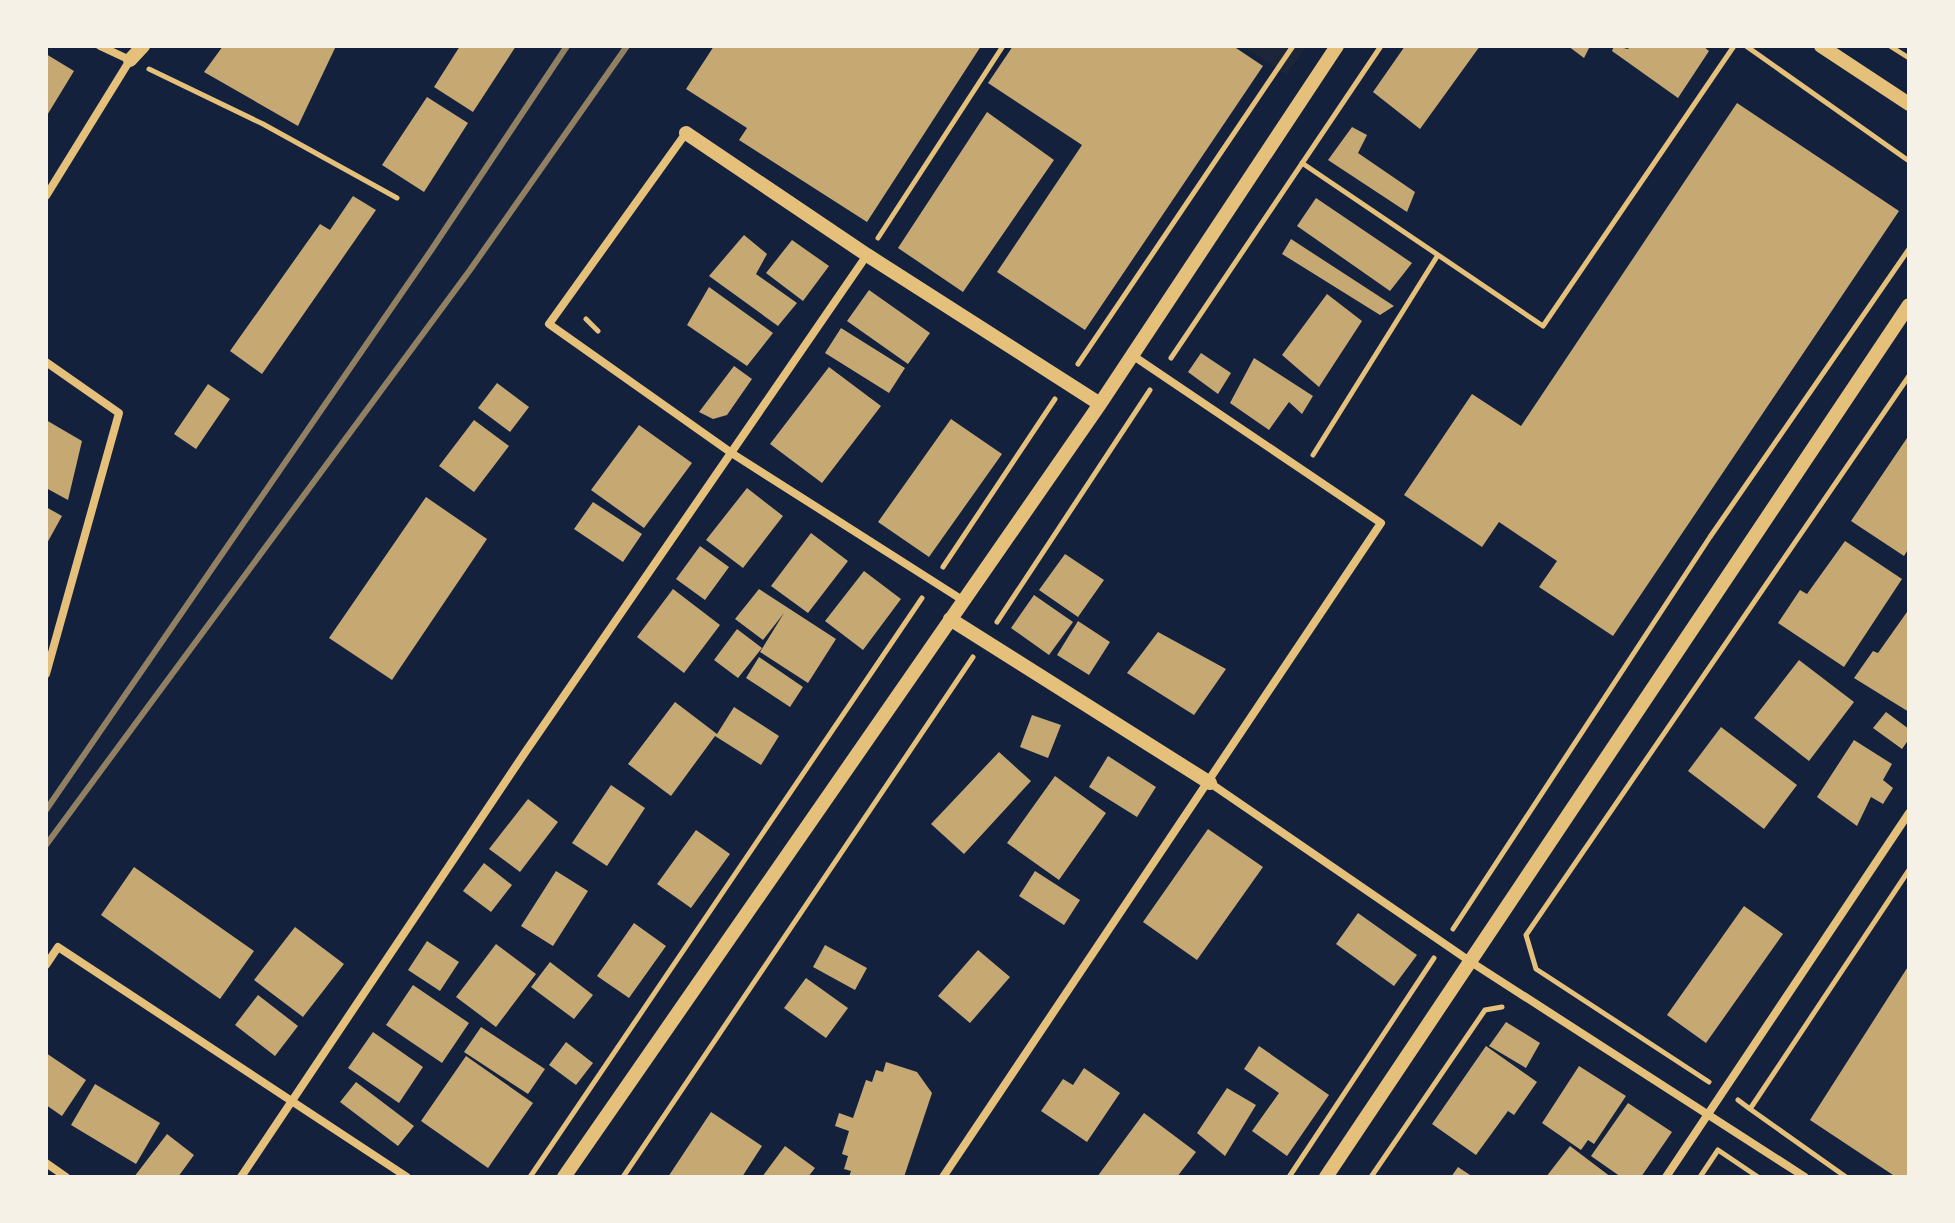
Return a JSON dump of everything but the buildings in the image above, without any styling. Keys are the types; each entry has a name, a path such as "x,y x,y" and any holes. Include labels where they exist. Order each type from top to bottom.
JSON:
{"street":[{"path":"100,46 130,60"},
{"path":"46,196 130,60 143,46"},
{"path":"564,1177 1100,404 1337,46"},
{"path":"1821,46 1909,104"},
{"path":"964,601 733,454 549,324 686,133 867,255 1100,404"},
{"path":"241,1177 524,754 867,255"},
{"path":"1326,1177 1909,305"},
{"path":"943,1177 1210,783 1381,523 1132,355"},
{"path":"46,362 119,413 46,674"},
{"path":"950,619 1210,783 1471,962 1805,1177"},
{"path":"1666,1177 1711,1114 1909,813"},
{"path":"46,965 58,947 407,1177"},
{"path":"46,1163 66,1177"}],"path":[{"path":"867,255 1003,46"},
{"path":"530,1177 1293,46"},
{"path":"623,1177 1381,46"},
{"path":"1302,163 1543,326 1734,46"},
{"path":"1746,46 1909,161"},
{"path":"1890,46 1909,58"},
{"path":"130,60 263,124 397,198"},
{"path":"1289,1177 1710,537 1909,249"},
{"path":"1303,470 1438,255"},
{"path":"1710,1082 1536,969 1526,935 1909,376"},
{"path":"1750,1109 1909,870"},
{"path":"1371,1177 1485,1010 1506,1006"},
{"path":"1737,1100 1846,1177"},
{"path":"1700,1177 1718,1150 1758,1177"}],"shaded area":[{"path":"1243,46 1306,46 1286,75"}],"railway":[{"path":"46,810 432,249 567,46"},
{"path":"46,845 470,270 627,46"}]}
